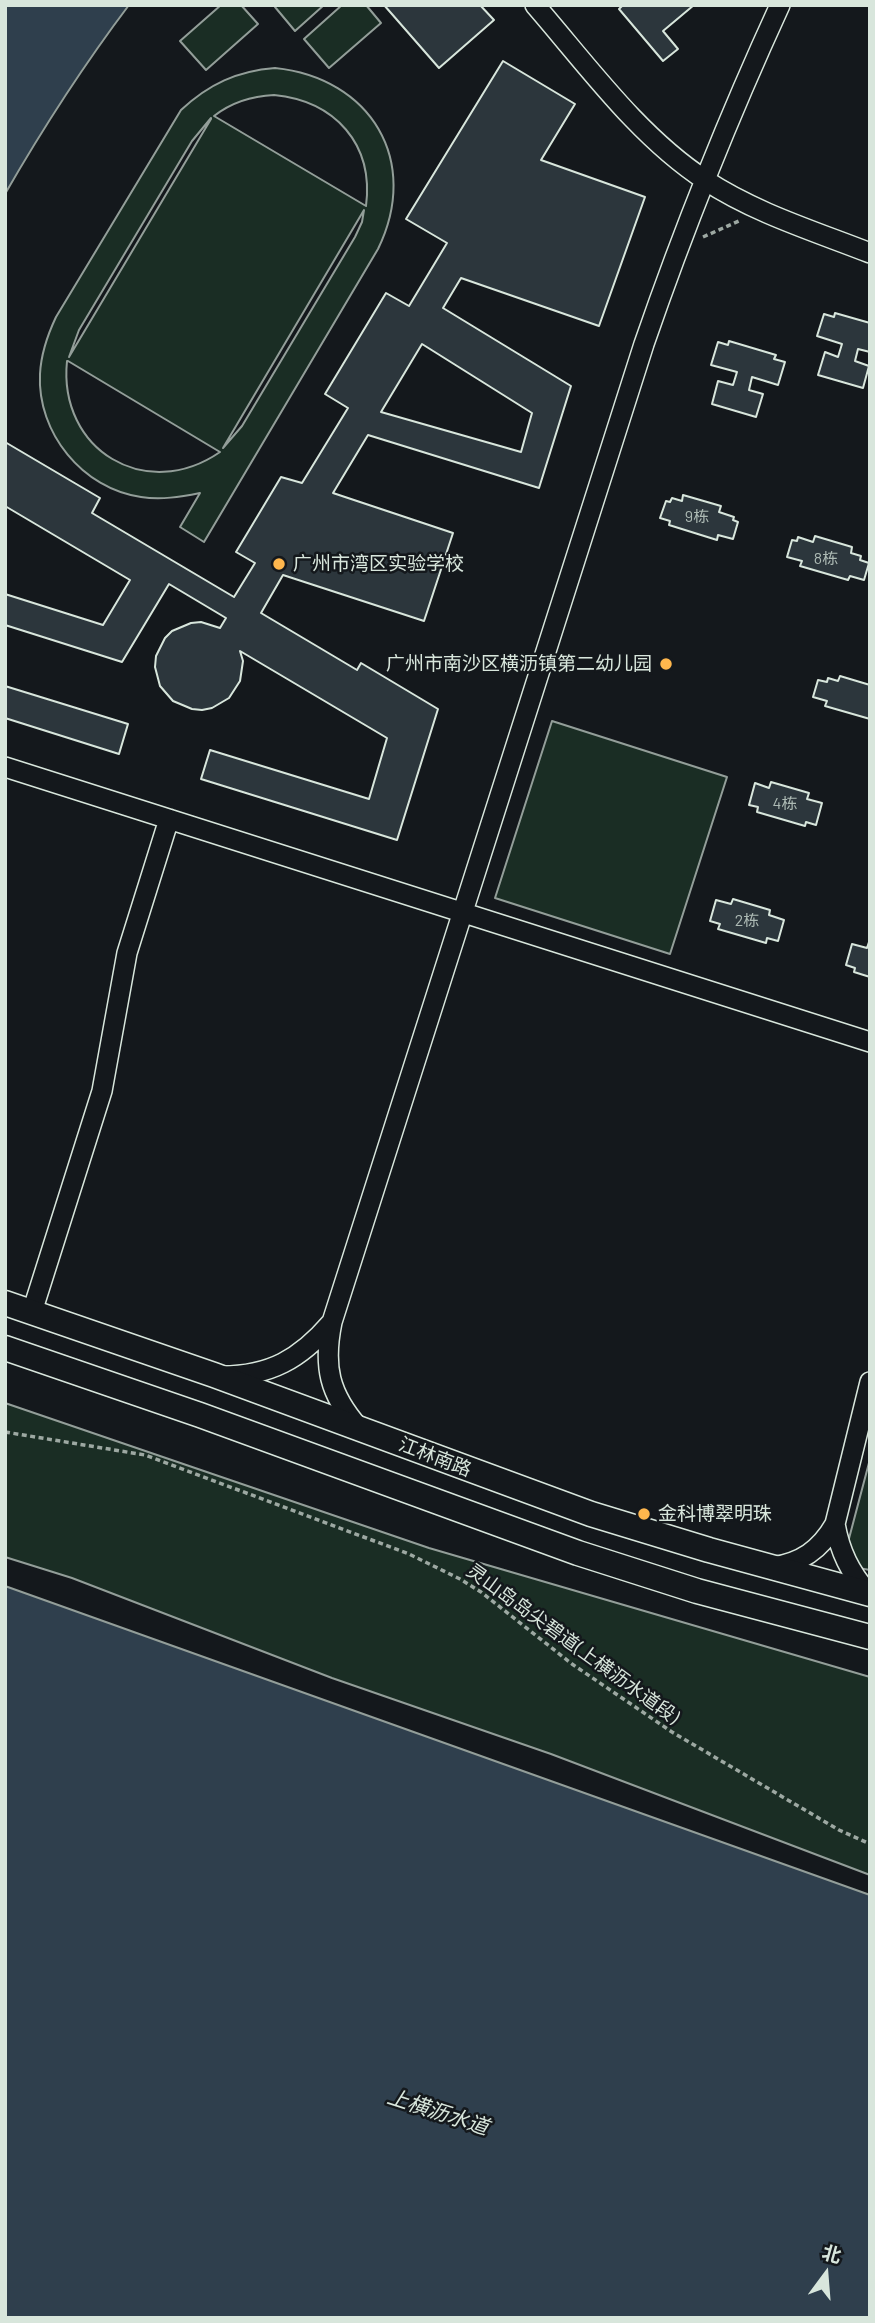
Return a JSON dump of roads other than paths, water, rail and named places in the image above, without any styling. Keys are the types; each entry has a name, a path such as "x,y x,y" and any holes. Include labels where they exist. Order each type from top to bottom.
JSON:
{"main road":[{"name":"江林南路","path":"5,1303 214,1376 591,1514 869,1594"},
{"path":"5,1348 200,1415 578,1553 697,1591 870,1637"}],"street":[{"path":"535,5 640,126 681,163 745,202 870,253"},
{"path":"360,1429 344,1411 334,1391 328,1368 327,1345 332,1322 644,344 704,179 780,5"},
{"path":"5,767 870,1042"},
{"path":"32,1312 102,1091 127,953 169,819"},
{"path":"214,1376 241,1376 268,1370 293,1359 314,1343 332,1322"},
{"path":"772,1567 788,1565 816,1550 835,1524 870,1382"},
{"path":"835,1524 838,1544 845,1562 869,1594"}],"water":[{"path":"129,5 64,98 5,194 5,6"},
{"name":"上横沥水道","path":"5,1586 870,1895 870,2318 5,2318"}],"place":[{"name":"广州市湾区实验学校","path":"279,564"},
{"name":"广州市南沙区横沥镇第二幼儿园","path":"666,664"},
{"name":"金科博翠明珠","path":"644,1514"}]}
